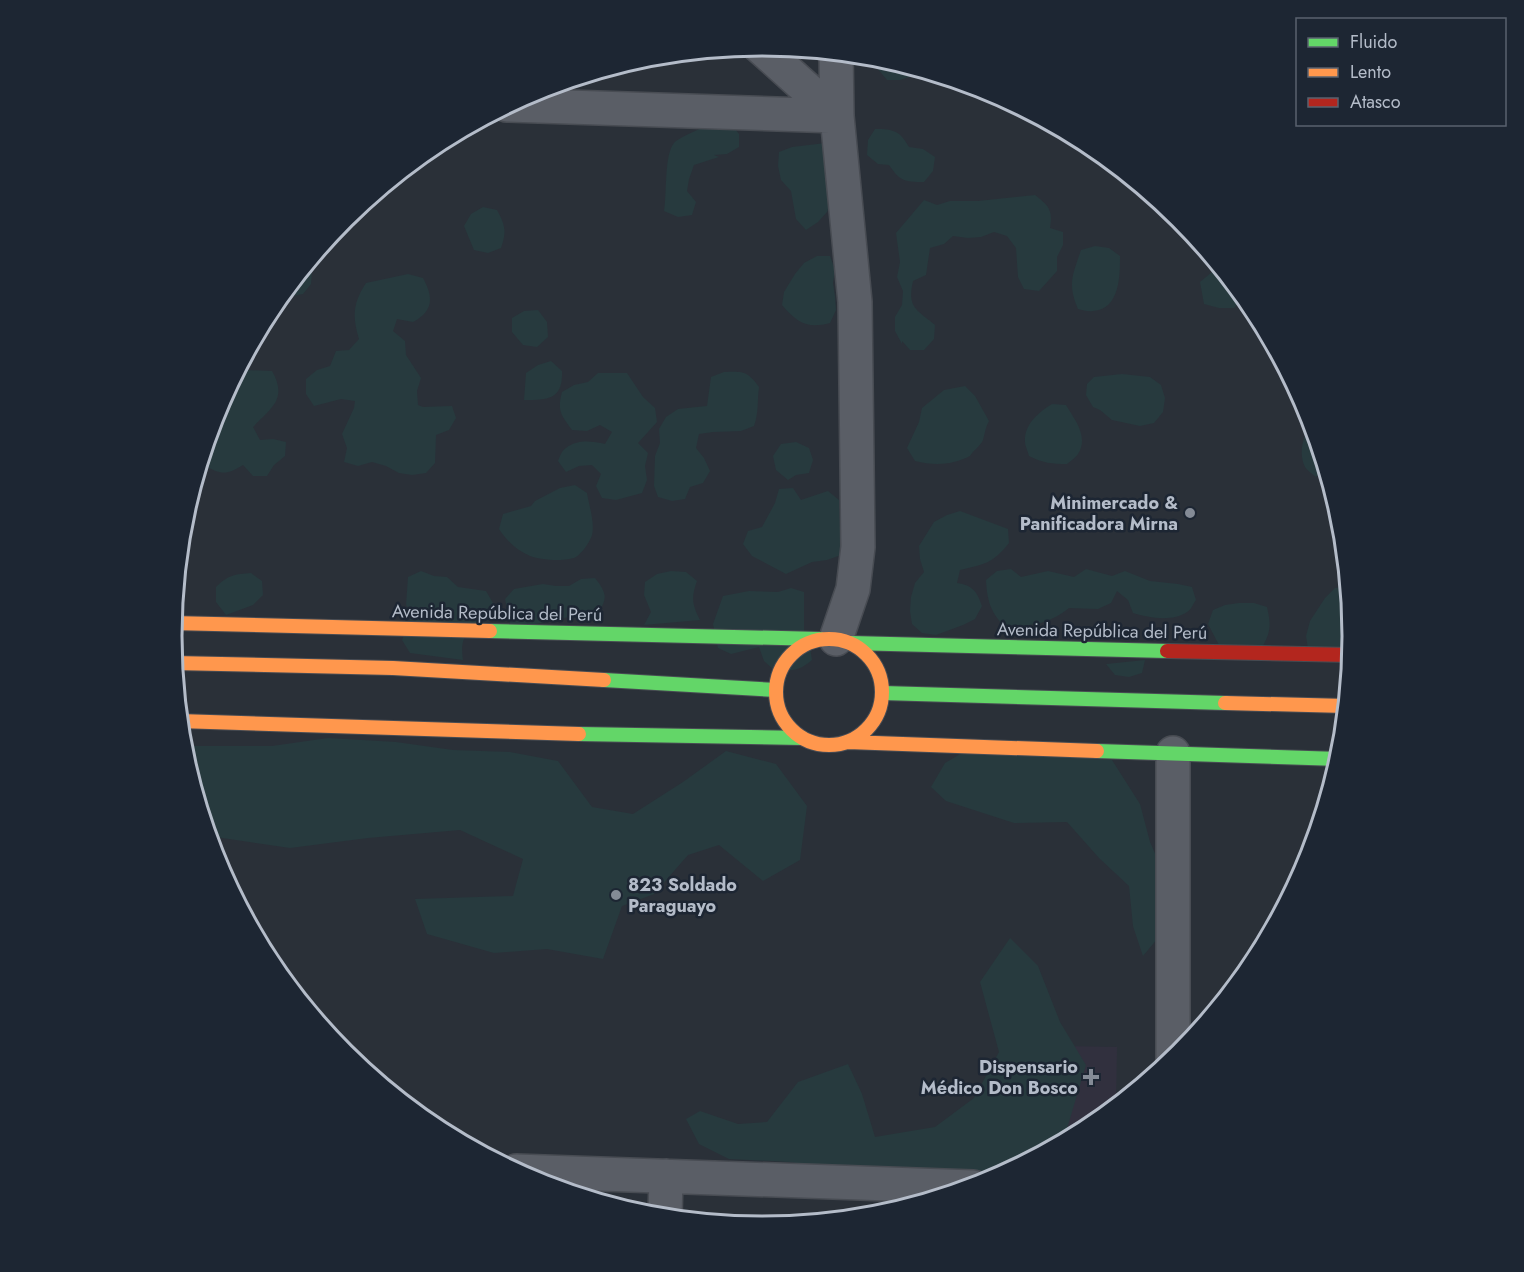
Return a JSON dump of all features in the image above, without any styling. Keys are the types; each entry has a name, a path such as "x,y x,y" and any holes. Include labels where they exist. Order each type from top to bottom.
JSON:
{"main road":[{"name":"Avenida República del Perú","path":"182,623 1342,655"},
{"path":"848,742 862,734 873,723 880,709 883,693 881,678 875,664 864,651 836,640 805,644 792,653 782,666 777,682 776,698 780,713 789,727 801,738 816,744 833,745 848,742 1329,759"},
{"path":"183,663 393,668 776,690"},
{"path":"883,693 1338,706"},
{"path":"188,721 588,735 801,738"}],"street":[{"path":"770,56 837,116"},
{"path":"836,60 837,116 855,302 858,547 853,589 836,640"},
{"path":"527,106 837,116"},
{"path":"1173,753 1173,1045"},
{"path":"542,1173 949,1186"},
{"path":"665,1208 666,1176"}],"shaded area":[{"name":"Dispensario Médico Don Bosco","path":"1065,1046 1117,1047 1116,1096 1063,1132"}],"green space":[{"path":"877,68 914,75 900,80 887,80"},
{"path":"716,122 730,123 739,134 739,147 727,154 714,155 719,157 694,165 687,191 696,202 692,215 678,217 664,211 667,165 674,143"},
{"path":"875,129 896,132 903,137 909,147 923,149 935,157 933,171 924,182 903,180 889,165 878,164 867,155 868,140"},
{"path":"834,142 833,199 827,212 806,230 796,219 791,191 781,180 778,166 779,152 792,147"},
{"path":"1035,195 1049,209 1050,228 1063,232 1063,245 1057,257 1057,271 1039,291 1024,289 1018,277 1016,248 1007,236 994,232 981,237 953,236 944,244 930,248 926,275 913,281 911,290 912,303 935,325 934,339 924,350 910,350 902,341 902,344 895,331 895,317 902,305 903,291 897,277 900,262 896,233 924,200 937,205 950,201 978,201"},
{"path":"483,207 497,210 504,228 501,248 488,253 474,250 464,226 471,214"},
{"path":"1095,246 1109,248 1120,256 1119,282 1109,304 1102,309 1087,311 1078,309 1072,279 1081,250"},
{"path":"817,256 830,256 835,270 833,283 836,310 830,323 809,325 798,320 782,305 784,292 795,274 804,263"},
{"path":"311,270 311,284 303,294 292,296"},
{"path":"1212,272 1238,304 1234,308 1219,308 1204,304 1200,282"},
{"path":"408,274 423,278 429,292 430,303 425,313 413,322 397,319 393,331 405,341 406,355 421,378 417,391 418,405 423,407 452,406 456,418 449,430 436,435 435,463 426,473 412,475 399,473 372,462 358,466 344,462 347,448 342,434 355,401 341,399 314,406 306,394 306,379 317,370 330,366 336,351 349,350 359,339 355,310 358,297 366,283"},
{"path":"538,310 547,322 548,337 537,347 523,345 512,332 512,318 524,311"},
{"path":"551,361 562,371 562,380 557,392 547,398 524,400 526,373 538,365"},
{"path":"246,370 272,371 277,381 278,396 271,408 253,427 260,440 273,439 286,442 285,456 274,465 267,476 253,476 243,465 233,471 215,471 207,467 212,449"},
{"path":"724,372 744,373 752,378 759,387 754,426 741,431 699,434 696,448 710,471 703,483 690,487 685,499 672,501 658,497 654,486 655,456 660,443 659,429 666,417 678,409 707,406 711,377"},
{"path":"598,373 627,373 643,397 655,408 657,422 638,443 648,453 645,466 647,480 642,493 616,500 602,498 596,486 601,474 592,465 579,466 566,472 558,461 563,450 570,445 585,442 605,444 612,432 600,425 587,431 572,430 561,412 562,392 574,385 588,382"},
{"path":"1122,374 1150,377 1161,385 1165,398 1163,412 1154,423 1140,426 1112,420 1093,407 1086,395 1087,384 1094,377"},
{"path":"965,386 975,396 989,421 982,442 970,456 950,463 930,464 915,461 907,448 919,422 922,408 944,390"},
{"path":"1052,404 1066,405 1080,429 1081,448 1075,458 1067,464 1048,463 1029,456 1025,445 1025,436 1030,424 1037,415"},
{"path":"1306,434 1319,474 1316,477 1308,471 1303,462"},
{"path":"796,442 809,448 813,460 809,473 796,475 788,480 776,470 773,456 781,444"},
{"path":"575,485 587,493 593,525 590,541 576,557 553,560 530,556 512,545 499,529 503,514 531,506 535,501 560,488"},
{"path":"793,488 801,500 828,491 839,500 841,555 812,562 786,574 752,556 743,544 748,531 762,527 775,503 779,489"},
{"path":"960,511 1008,529 1009,543 998,555 987,562 960,570 957,583 967,585 974,590 982,606 975,619 936,635 922,633 912,624 910,611 915,583 924,572 919,546 934,522"},
{"path":"1011,569 1021,577 1048,571 1074,577 1086,569 1112,576 1125,571 1150,581 1192,587 1196,600 1190,610 1181,615 1153,618 1133,613 1128,600 1117,591 1111,603 1098,609 1069,608 1038,624 1003,625 990,604 986,580 997,571"},
{"path":"421,571 434,576 447,577 458,587 486,591 493,603 490,616 472,629 465,638 462,651 463,660 410,653 402,640 412,614 406,605 408,577"},
{"path":"671,571 686,572 697,581 693,601 700,620 644,625 651,612 644,595 645,582 657,574"},
{"path":"251,573 262,581 263,595 253,605 226,615 216,602 216,587 232,576"},
{"path":"595,578 605,596 597,614 569,617 511,629 505,599 514,589 543,584 569,586 581,579"},
{"path":"1340,587 1341,657 1308,649 1306,636 1310,621 1325,598 1335,588"},
{"path":"791,588 804,592 804,634 810,647 812,660 794,670 774,670 764,661 759,647 731,654 718,648 713,624 723,596 749,591 778,592"},
{"path":"1239,603 1254,603 1267,607 1270,627 1263,646 1220,647 1208,624 1213,610"},
{"path":"1145,660 1142,673 1129,677 1115,675 1106,664"},
{"path":"328,738 396,742 453,750 510,752 558,761 592,807 633,814 726,751 776,764 807,806 800,860 763,881 719,845 688,855 654,894 622,906 603,959 547,949 494,953 427,934 415,899 513,896 523,859 460,830 290,848 218,837 201,786 192,746 272,746"},
{"path":"974,746 1112,760 1140,804 1150,842 1168,883 1168,926 1143,956 1133,926 1129,886 1099,858 1067,822 1014,823 946,801 931,787 945,763"},
{"path":"1010,938 1038,966 1060,1022 1086,1065 1067,1130 1019,1157 990,1169 969,1173 855,1173 790,1162 729,1159 699,1144 686,1119 700,1111 738,1124 767,1122 798,1082 848,1064 862,1094 875,1137 935,1127 974,1098 999,1052 980,982"}],"traffic: fast":[{"path":"490,631 820,639"},
{"path":"851,643 1167,651"},
{"path":"604,680 776,690"},
{"path":"883,693 1225,703"},
{"path":"579,734 802,738"},
{"path":"1097,751 1329,759"}],"traffic: slow":[{"path":"182,623 490,631"},
{"path":"829,639 849,643 867,654 878,672 882,692 878,712 867,730 849,741 829,745 809,741 791,730 780,712 776,692 780,672 791,654 809,643 829,639"},
{"path":"183,663 393,668 604,680"},
{"path":"1225,703 1338,706"},
{"path":"188,721 579,734"},
{"path":"848,742 1097,751"}],"traffic: jam":[{"path":"1167,651 1342,655"}],"place":[{"name":"Minimercado & Panificadora Mirna","path":"1190,513"},
{"name":"823 Soldado Paraguayo","path":"616,895"},
{"name":"Dispensario Médico Don Bosco","path":"1091,1077"}]}
